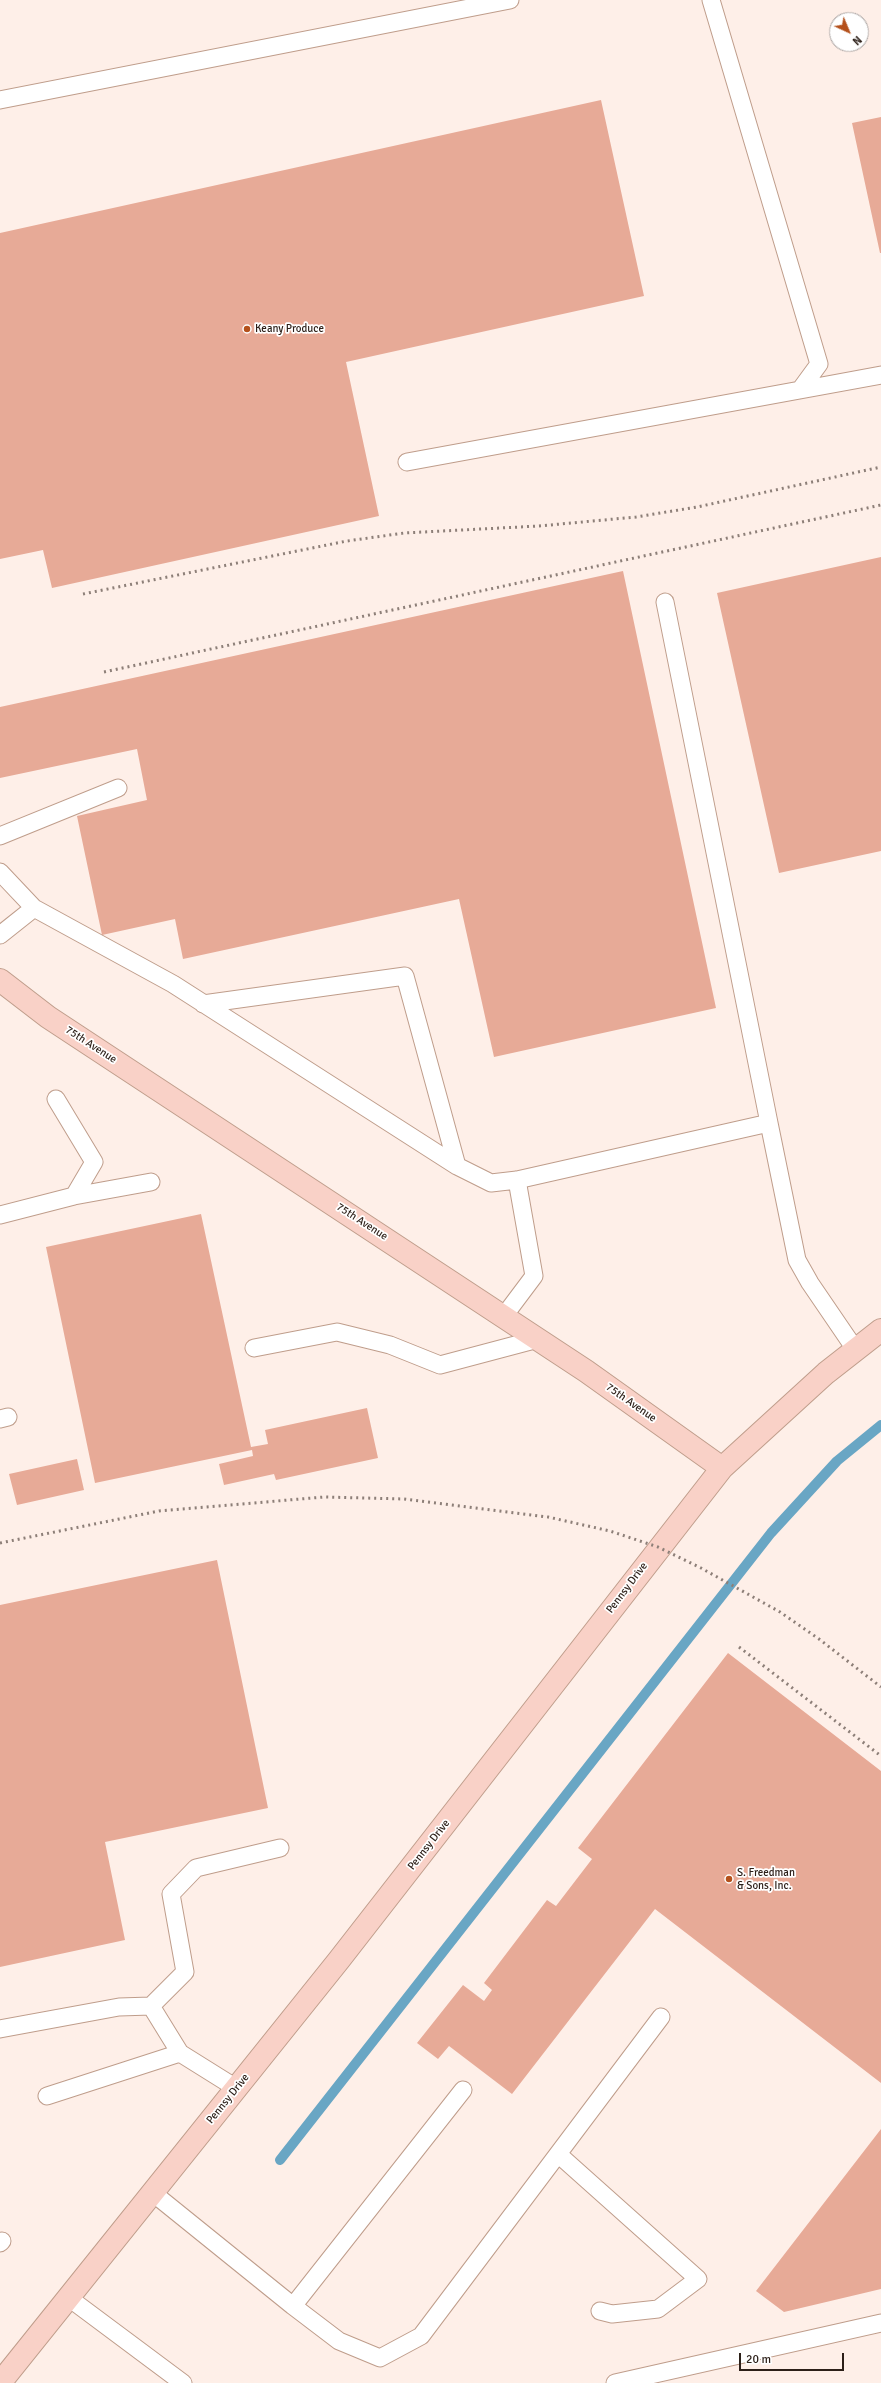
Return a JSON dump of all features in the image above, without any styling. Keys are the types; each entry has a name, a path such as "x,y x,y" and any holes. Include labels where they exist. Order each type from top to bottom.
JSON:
{"main road":[{"name":"75th Avenue","path":"0,980 48,1017 504,1316 722,1468"},
{"name":"Pennsy Drive","path":"0,2383 339,1960 722,1468 855,1349 881,1330"}],"lane":[{"path":"0,100 510,0"},
{"path":"711,0 820,364 800,390"},
{"path":"407,462 881,375"},
{"path":"664,602 797,1260 810,1283 855,1349"},
{"path":"0,836 118,788"},
{"path":"0,872 34,908 173,984 457,1166 491,1183 517,1180 769,1123"},
{"path":"0,935 34,908"},
{"path":"203,1004 405,976 457,1166"},
{"path":"56,1099 94,1162 74,1196"},
{"path":"504,1316 534,1276 517,1180"},
{"path":"0,1215 74,1196 151,1182"},
{"path":"254,1348 337,1332 390,1344 440,1365 538,1339"},
{"path":"0,2029 119,2006 151,2006 185,1972 171,1894 196,1868 280,1848"},
{"path":"151,2006 180,2054 236,2088"},
{"path":"153,2193 293,2306 339,2341 380,2358 421,2336 661,2017"},
{"path":"47,2096 180,2054"},
{"path":"293,2306 462,2090"},
{"path":"558,2154 698,2279 658,2309 612,2314 600,2311"},
{"path":"69,2298 183,2383"},
{"path":"615,2383 881,2323"}],"building":[{"name":"Keany Produce","path":"601,100 644,296 346,362 379,516 52,588 43,550 0,559 0,233"},
{"path":"881,117 881,253 880,253 852,123"},
{"path":"881,557 881,851 779,873 717,593"},
{"path":"623,571 716,1008 494,1057 459,899 183,959 175,919 102,935 77,816 147,800 137,749 0,778 0,707"},
{"path":"201,1214 251,1447 268,1444 265,1430 367,1408 378,1458 276,1480 274,1474 224,1485 219,1464 253,1456 252,1450 95,1483 46,1247"},
{"path":"77,1459 84,1490 17,1505 9,1474"},
{"path":"217,1560 268,1808 105,1842 125,1940 0,1967 0,1605"},
{"name":"S. Freedman & Sons, Inc.","path":"728,1653 881,1771 881,2083 655,1909 512,2094 449,2046 438,2059 417,2043 463,1985 484,2001 492,1990 484,1983 547,1900 556,1906 592,1859 578,1848"},
{"path":"881,2129 881,2289 784,2312 756,2291"}],"waterway":[{"path":"280,2160 771,1533 837,1461 881,1425"}],"railway":[{"path":"83,594 347,541 404,533 539,526 636,517 697,507 881,467"},
{"path":"104,672 881,505"},
{"path":"0,1543 159,1511 324,1497 404,1499 548,1517 610,1531 658,1547 701,1568 780,1612 819,1639 881,1687"},
{"path":"739,1647 881,1756"}],"place":[{"name":"Keany Produce","path":"247,329"},
{"name":"S. Freedman & Sons, Inc.","path":"729,1879"}]}
